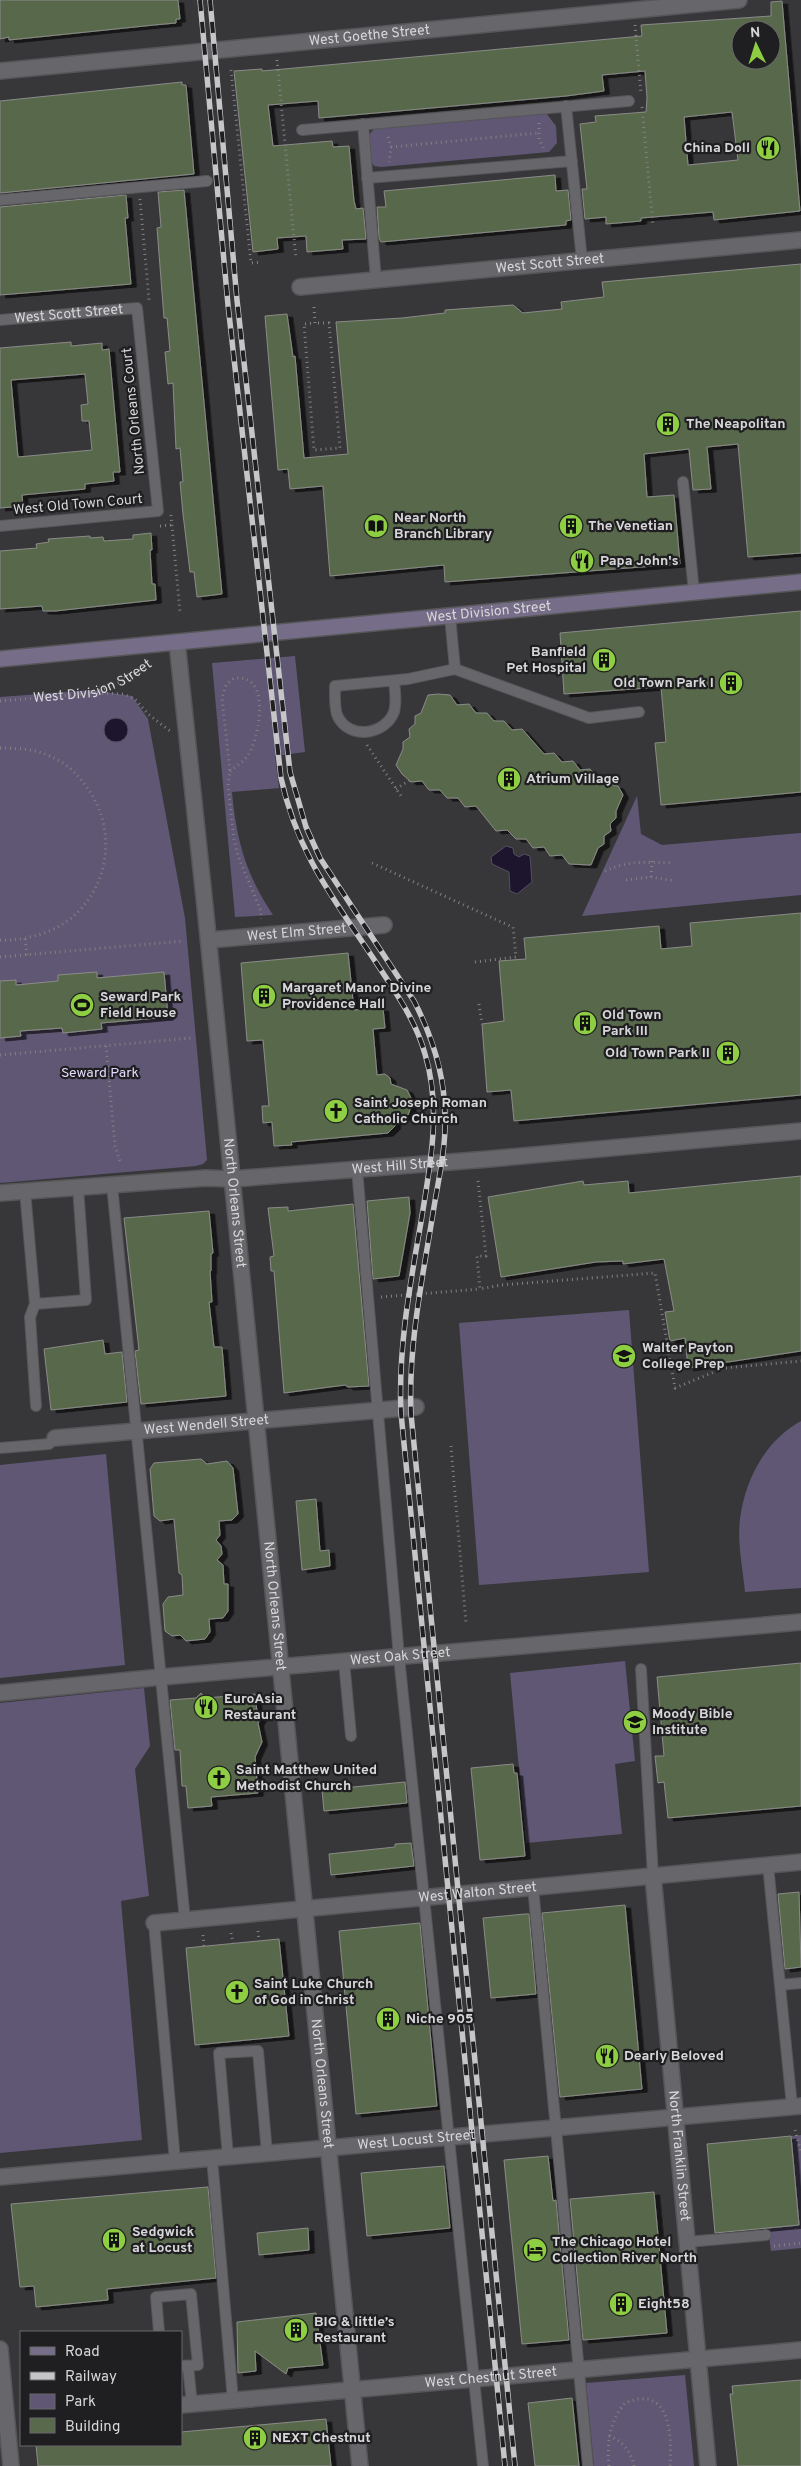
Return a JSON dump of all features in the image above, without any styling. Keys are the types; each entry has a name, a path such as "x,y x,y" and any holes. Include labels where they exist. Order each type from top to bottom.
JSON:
{"main road":[{"name":"West Division Street","path":"0,659 801,582"}],"street":[{"name":"West Goethe Street","path":"0,71 739,0"},
{"name":"West Scott Street","path":"300,287 801,240"},
{"name":"North Orleans Street","path":"177,642 209,940 360,2466"},
{"name":"West Elm Street","path":"209,940 384,925"},
{"name":"West Hill Street","path":"0,1193 206,1178 232,1179 801,1131"},
{"name":"West Wendell Street","path":"55,1438 416,1407"},
{"name":"West Oak Street","path":"0,1693 161,1677 801,1622"},
{"name":"West Walton Street","path":"154,1923 801,1862"},
{"name":"North Franklin Street","path":"653,1876 708,2466"},
{"name":"West Locust Street","path":"0,2177 797,2106"},
{"path":"0,2349 11,2466"},
{"name":"West Chestnut Street","path":"187,2405 801,2350"}],"lane":[{"path":"302,130 629,101"},
{"path":"566,106 582,260"},
{"path":"363,124 376,280"},
{"path":"368,178 572,161"},
{"path":"0,200 207,181"},
{"name":"West Scott Street","path":"0,320 137,308"},
{"name":"North Orleans Court","path":"137,308 158,511"},
{"path":"683,482 694,592"},
{"name":"West Old Town Court","path":"0,526 158,511"},
{"path":"450,616 455,669"},
{"path":"394,681 395,706 388,722 377,730 364,732 353,730 343,724 337,715 335,686 394,681 455,669 589,718 639,712"},
{"path":"357,1169 399,1657 483,2466"},
{"path":"112,1185 185,1920"},
{"path":"35,1304 86,1300 78,1187"},
{"path":"25,1191 35,1304 30,1318 36,1406"},
{"name":"West Wendell Street","path":"0,1448 50,1444 55,1438"},
{"path":"344,1661 351,1736"},
{"path":"640,1669 653,1876"},
{"path":"768,1865 780,1985 797,2106"},
{"path":"533,1887 588,2466"},
{"path":"154,1923 176,2162"},
{"path":"780,1985 801,1983"},
{"path":"228,2157 220,2053 258,2051 267,2153"},
{"path":"212,2158 233,2400"},
{"path":"687,2242 766,2236"},
{"path":"159,2331 156,2298 191,2294 198,2365 185,2366 187,2405"}],"path":[{"path":"635,33 654,226"},
{"path":"277,56 296,258"},
{"path":"231,70 251,263 262,262"},
{"path":"542,116 538,133 544,149"},
{"path":"391,147 538,133"},
{"path":"387,134 391,147 388,164"},
{"path":"314,307 315,324"},
{"path":"329,323 340,448 314,450 304,324 315,324 329,323"},
{"name":"West Division Street","path":"0,701 94,692 125,680 155,659"},
{"path":"230,771 248,756 255,740 259,722 257,690 252,683 244,678 234,678 226,685 222,698 230,771 228,786 234,839 238,856 261,911 263,936"},
{"path":"94,692 114,692 135,699 148,714 188,745"},
{"path":"0,748 24,748 53,757 78,775 96,799 106,828 106,859 97,887 79,912 54,930 25,939 0,940"},
{"path":"383,769 401,796"},
{"path":"396,789 410,780"},
{"path":"651,877 652,861"},
{"path":"605,871 620,864 652,861 673,863"},
{"path":"372,863 512,926 516,957 475,962"},
{"path":"626,880 651,877 675,881"},
{"path":"25,939 27,955"},
{"path":"0,957 184,941"},
{"path":"479,1004 482,1024"},
{"path":"0,1055 192,1038"},
{"path":"106,1046 115,1146 120,1161"},
{"path":"478,1181 486,1256 477,1256 480,1289"},
{"path":"368,1298 655,1273 676,1388 724,1368 801,1361"},
{"path":"450,1446 466,1623"},
{"path":"258,1931 260,1941"},
{"path":"231,1933 233,1943"},
{"path":"203,1934 204,1946"},
{"path":"795,2130 801,2152"},
{"path":"609,2466 609,2436 614,2420 625,2403 642,2400 656,2404 667,2416 670,2425 670,2466"},
{"path":"609,2436 622,2443 631,2455 634,2466"}],"green space":[{"path":"546,113 556,126 557,143 549,152 381,167 374,166 368,157 368,136 374,129"},
{"path":"295,656 305,752 275,756 279,788 232,792 236,825 249,871 273,915 235,917 212,663"},
{"name":"Seward Park","path":"92,690 132,696 148,719 185,918 207,1160 203,1164 196,1166 0,1183 0,697"},
{"path":"637,796 641,834 662,845 801,833 801,895 582,916"},
{"path":"629,1310 649,1572 479,1585 459,1323"},
{"path":"801,1421 801,1588 745,1592 739,1528 747,1489 759,1462 768,1450 777,1439"},
{"path":"106,1454 125,1665 0,1678 0,1465"},
{"path":"625,1661 635,1761 615,1764 622,1834 526,1843 510,1673"},
{"path":"144,1688 150,1746 135,1769 149,1896 121,1901 142,2140 0,2153 0,1703"},
{"path":"801,2135 801,2248 771,2251 768,2228 799,2225 791,2136"},
{"path":"685,2375 694,2466 594,2466 586,2383"}],"shaded area":[{"path":"116,718 125,721 128,730 125,739 116,742 107,739 104,730 107,721"},
{"path":"506,846 513,848 514,854 519,857 524,854 530,856 532,882 517,894 510,891 509,872 492,864 491,857"}],"building":[{"path":"0,0 178,0 180,19 176,19 176,23 9,40 9,37 0,39"},
{"path":"782,1 800,211 714,220 713,212 641,218 641,221 606,224 606,217 585,219 582,189 587,189 580,124 596,122 595,116 646,112 645,71 602,75 604,91 566,96 319,118 318,101 268,105 273,146 332,141 333,147 349,146 354,201 356,209 363,208 366,239 342,240 343,249 307,252 306,236 277,238 278,249 253,252 234,71 262,69 262,71 642,36 641,25 771,16 771,2","holes":["732,112 738,160 688,165 684,117"]},
{"path":"182,82 182,85 186,85 194,174 0,193 0,101"},
{"path":"555,175 556,191 568,190 571,220 566,221 566,225 381,242 379,238 377,207 386,207 384,191"},
{"path":"184,190 222,594 197,597 194,572 190,572 183,514 180,482 183,482 180,448 176,449 173,383 168,384 165,352 170,351 167,318 164,318 157,228 161,227 158,192"},
{"path":"126,195 128,218 125,218 131,284 0,295 0,207"},
{"path":"801,264 801,553 748,557 738,444 707,447 711,489 693,490 689,449 644,454 647,497 674,495 680,564 445,582 444,565 330,576 323,486 290,489 288,469 278,470 265,316 287,314 293,357 295,356 304,458 348,454 336,322 402,318 445,313 445,310 513,305 523,313 562,309 561,302 604,297 602,282"},
{"path":"71,342 71,346 102,343 102,350 109,349 120,472 113,472 114,481 85,484 85,489 22,495 23,506 0,508 0,348","holes":["85,374 88,404 81,405 82,421 89,421 92,450 18,457 11,380"]},
{"path":"151,533 152,584 155,584 156,600 55,611 43,611 42,606 0,609 0,551 37,548 36,544 49,542 48,539 90,536 90,538 103,537 104,541 133,539 133,535"},
{"name":"Old Town Park I","path":"801,611 801,792 661,805 655,743 666,742 661,687 564,694 560,633"},
{"name":"Atrium Village","path":"428,695 450,695 457,705 469,704 476,713 487,713 494,721 504,721 512,730 522,729 544,754 554,753 562,762 573,761 580,770 590,769 598,779 608,778 613,785 618,786 623,795 616,811 616,818 610,824 611,831 604,836 604,844 598,848 591,865 569,864 562,855 550,856 544,847 533,848 526,839 516,839 507,830 496,831 476,806 465,807 458,798 447,798 440,790 429,790 422,781 411,782 402,774 396,765 403,749 403,742 410,737 409,729 415,724 415,716 421,713"},
{"path":"801,913 801,1095 514,1121 511,1090 487,1092 482,1024 504,1021 499,961 526,959 524,938 659,926 661,949 692,946 690,923"},
{"path":"348,953 354,1010 383,1008 385,1028 373,1029 377,1075 385,1074 390,1078 391,1084 407,1090 411,1098 411,1107 408,1115 395,1122 395,1126 388,1133 291,1142 292,1145 274,1146 272,1122 263,1123 262,1106 269,1106 263,1040 247,1041 241,963"},
{"name":"Seward Park Field House","path":"97,972 97,978 164,972 168,1017 101,1023 102,1029 63,1033 62,1028 20,1031 21,1036 0,1038 0,981 16,980 16,985 58,981 58,975"},
{"path":"801,1176 801,1351 688,1368 685,1338 670,1341 665,1312 674,1311 664,1259 623,1264 623,1261 596,1262 501,1277 488,1197 583,1181 584,1185 628,1181 629,1193"},
{"path":"409,1197 410,1213 399,1276 373,1279 367,1201"},
{"path":"353,1204 369,1386 348,1387 345,1385 284,1393 274,1271 271,1271 270,1257 274,1256 268,1208 288,1207 288,1211"},
{"path":"209,1211 213,1253 211,1254 210,1271 212,1302 209,1302 214,1347 222,1347 226,1396 141,1404 135,1351 139,1350 124,1218"},
{"path":"103,1340 105,1354 122,1352 127,1402 51,1410 44,1349"},
{"path":"201,1459 207,1464 227,1461 233,1468 238,1514 232,1520 219,1521 220,1535 216,1540 221,1546 222,1554 217,1560 223,1565 224,1584 228,1584 228,1611 223,1618 209,1619 210,1632 205,1639 186,1641 180,1635 172,1636 165,1631 163,1604 168,1597 183,1595 182,1575 179,1573 174,1519 160,1521 154,1516 150,1469 154,1463"},
{"path":"316,1499 320,1551 329,1550 330,1566 302,1570 296,1501"},
{"path":"801,1663 801,1806 668,1818 664,1782 658,1783 655,1756 664,1756 657,1677"},
{"path":"201,1693 205,1698 255,1694 257,1712 263,1715 258,1723 262,1742 255,1757 258,1793 211,1797 212,1806 188,1808 186,1786 182,1786 180,1750 175,1750 170,1700 196,1698"},
{"path":"513,1764 514,1773 517,1773 525,1856 480,1860 471,1768"},
{"path":"405,1782 407,1803 324,1811 322,1790"},
{"path":"411,1843 414,1866 331,1875 329,1854 395,1847 395,1844"},
{"path":"799,1892 801,1967 785,1969 778,1894"},
{"path":"625,1905 642,2089 560,2097 542,1913"},
{"path":"529,1914 536,1994 491,1998 483,1918"},
{"name":"Niche 905","path":"420,1923 437,2106 356,2114 339,1931"},
{"name":"Saint Luke Church of God in Christ","path":"279,1939 289,2036 195,2045 186,1948"},
{"path":"791,2136 799,2225 715,2233 707,2144"},
{"name":"The Chicago Hotel Collection River North","path":"548,2156 553,2201 556,2200 569,2340 522,2344 504,2160"},
{"path":"444,2166 450,2228 367,2236 361,2173"},
{"name":"Sedgwick at Locust","path":"208,2187 216,2278 107,2289 108,2300 36,2307 34,2286 20,2287 11,2204"},
{"path":"654,2192 667,2333 583,2340 570,2199"},
{"path":"308,2228 309,2250 259,2255 257,2233"},
{"path":"316,2313 323,2365 288,2368 286,2374 255,2351 256,2371 238,2373 237,2322"},
{"path":"801,2380 801,2466 738,2466 730,2394 733,2394 732,2386"},
{"path":"572,2398 579,2466 535,2466 528,2403"},
{"name":"NEXT Chestnut","path":"326,2419 331,2466 38,2466 36,2446 182,2446 182,2432"}],"railway":[{"path":"200,0 228,305 281,778 288,806 308,854 333,898 411,1019 425,1054 433,1096 434,1117 431,1159 403,1341 401,1413 505,2466"},
{"path":"210,0 237,300 290,772 306,827 320,858 414,1001 421,1015 437,1057 443,1086 444,1140 414,1336 411,1414 515,2466"}],"place":[{"name":"China Doll","path":"768,148"},
{"name":"The Neapolitan","path":"668,424"},
{"name":"Near North Branch Library","path":"376,526"},
{"name":"The Venetian","path":"571,526"},
{"name":"Papa John's","path":"582,561"},
{"name":"Banfield Pet Hospital","path":"604,660"},
{"name":"Old Town Park I","path":"731,683"},
{"name":"Atrium Village","path":"509,779"},
{"name":"Margaret Manor Divine Providence Hall","path":"264,996"},
{"name":"Seward Park Field House","path":"82,1005"},
{"name":"Old Town Park III","path":"585,1023"},
{"name":"Old Town Park II","path":"728,1053"},
{"name":"Saint Joseph Roman Catholic Church","path":"336,1111"},
{"name":"Walter Payton College Prep","path":"624,1356"},
{"name":"EuroAsia Restaurant","path":"206,1707"},
{"name":"Moody Bible Institute","path":"635,1722"},
{"name":"Saint Matthew United Methodist Church","path":"219,1778"},
{"name":"Saint Luke Church of God in Christ","path":"237,1992"},
{"name":"Niche 905","path":"388,2019"},
{"name":"Dearly Beloved","path":"607,2056"},
{"name":"Sedgwick at Locust","path":"114,2240"},
{"name":"The Chicago Hotel Collection River North","path":"535,2250"},
{"name":"Eight58","path":"621,2304"},
{"name":"BIG & little’s Restaurant","path":"296,2330"},
{"name":"NEXT Chestnut","path":"255,2438"}]}
